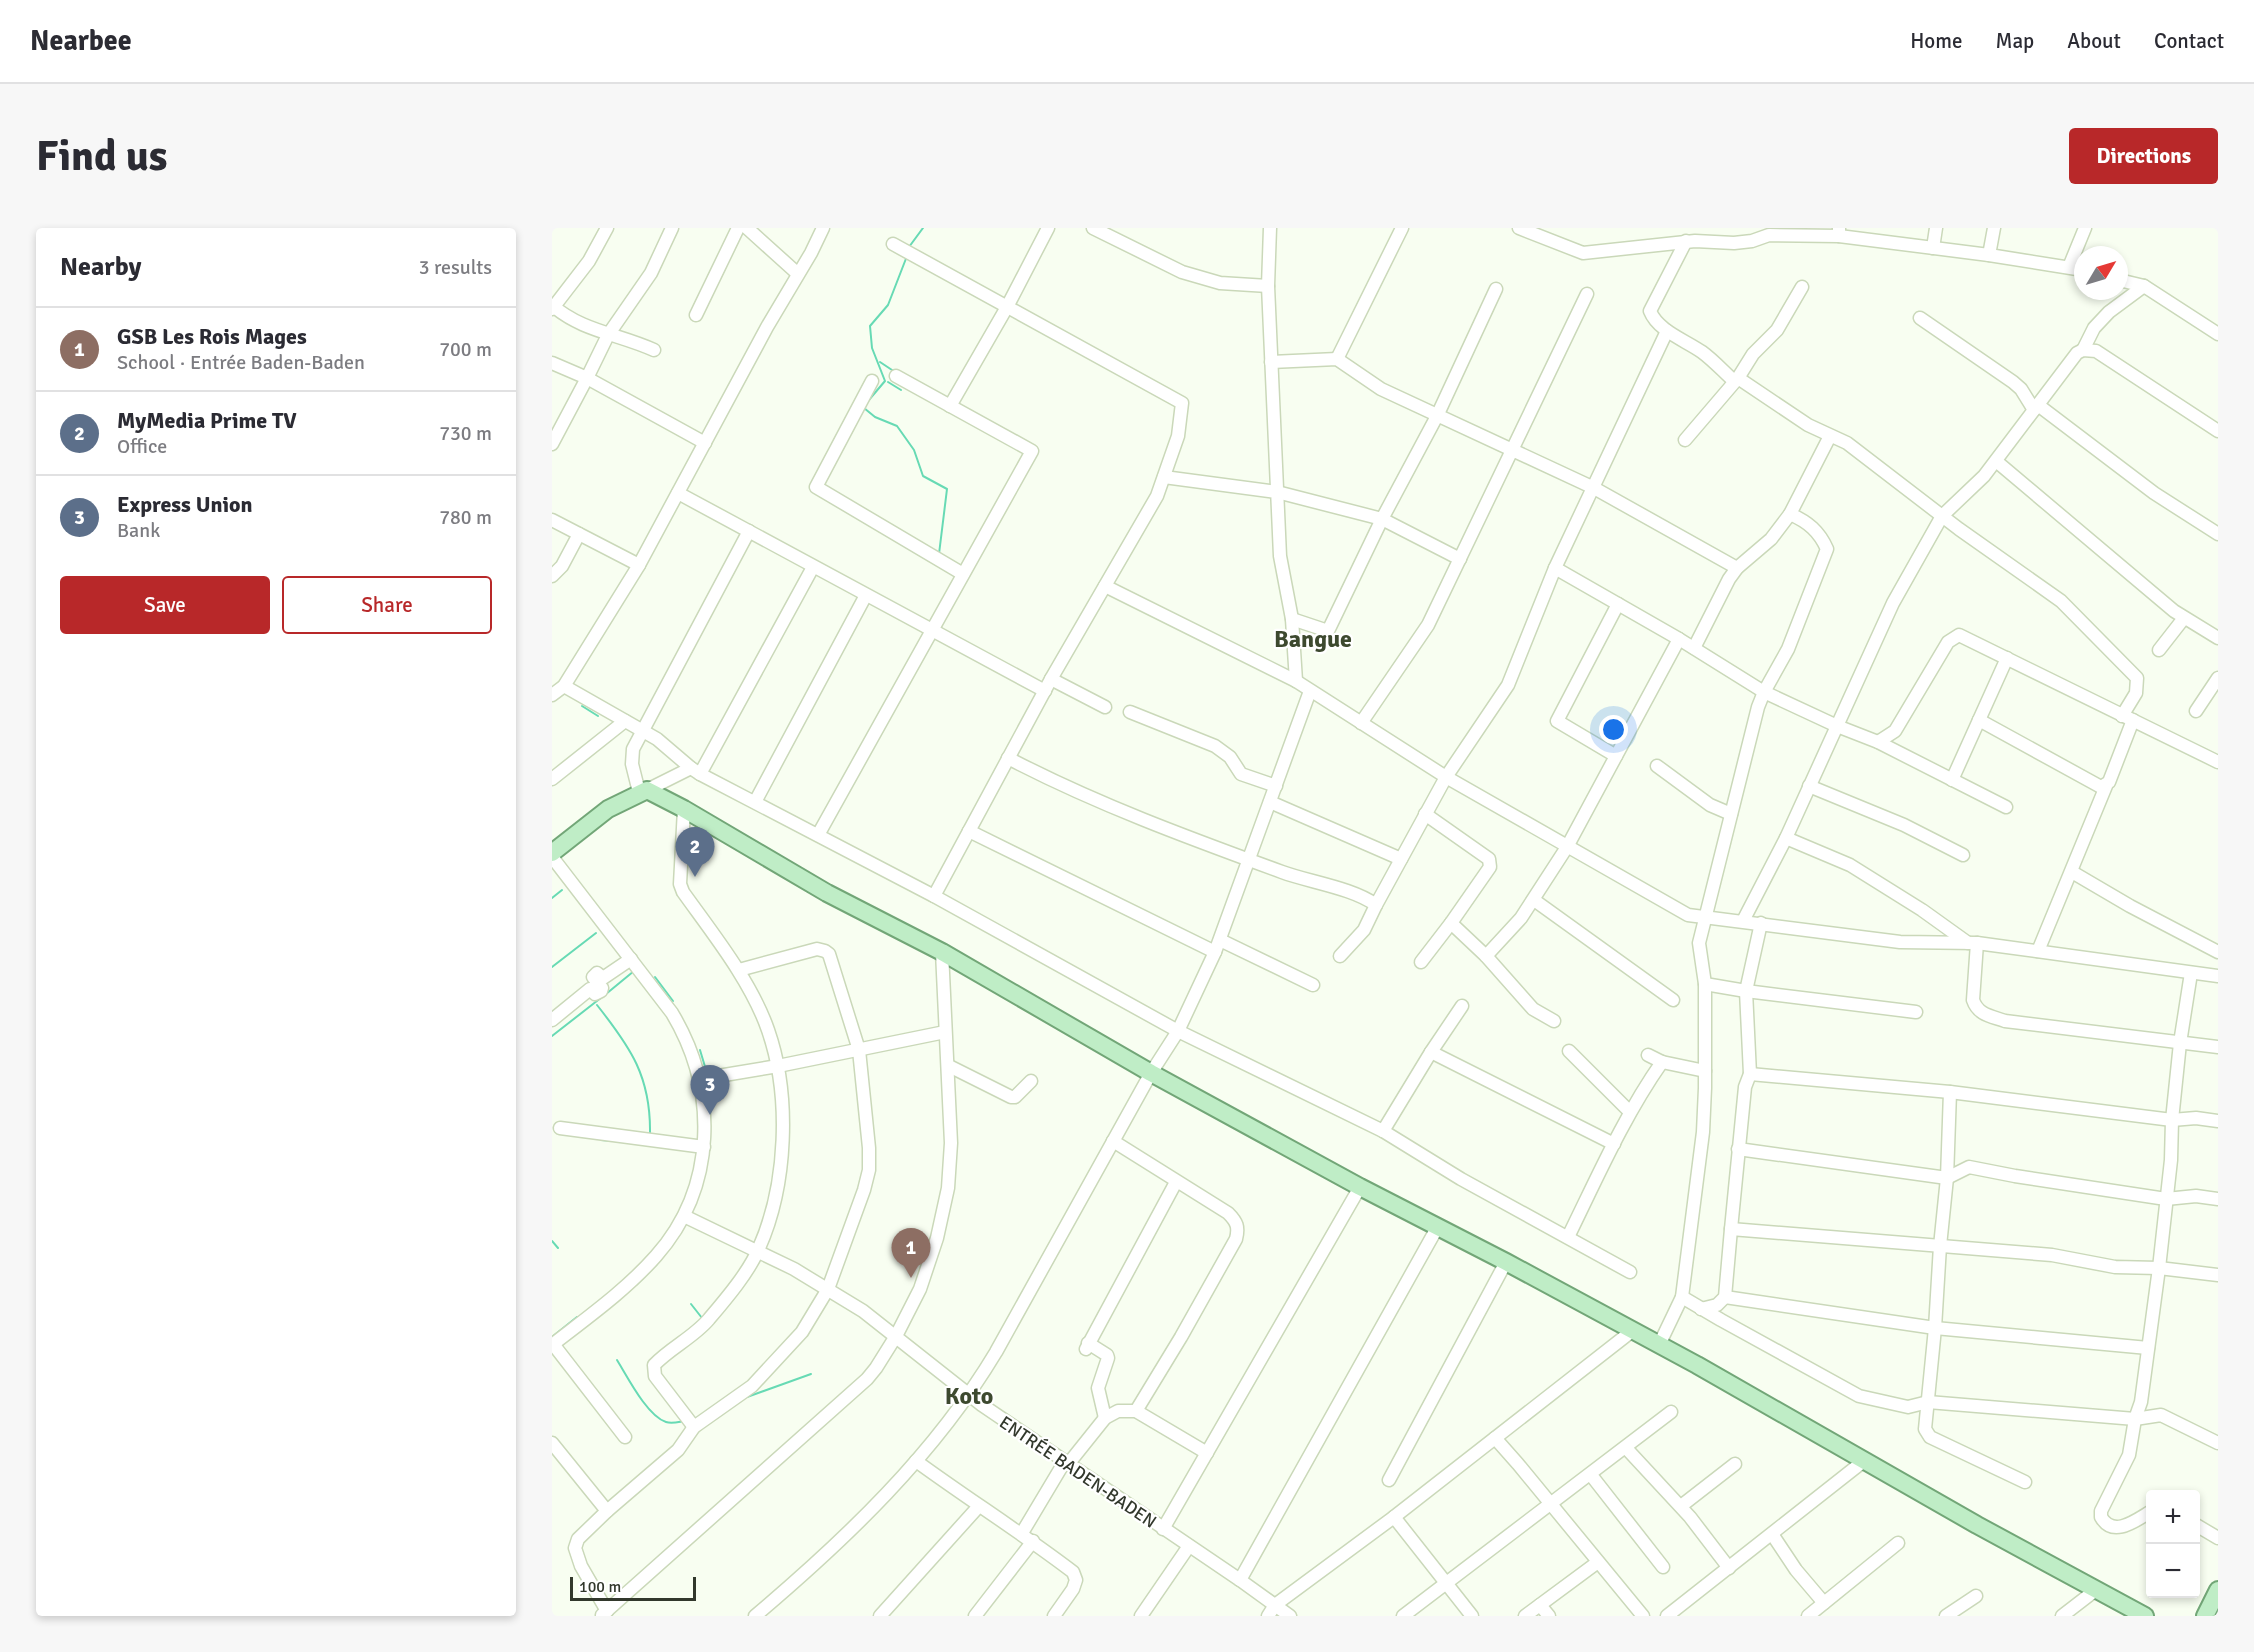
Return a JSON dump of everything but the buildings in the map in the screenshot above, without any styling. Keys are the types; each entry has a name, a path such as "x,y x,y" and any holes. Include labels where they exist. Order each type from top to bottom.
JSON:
{"main road":[{"path":"552,855 608,808 643,791 684,809 827,893 942,952 1151,1073 1360,1187 1506,1262 1659,1345 2145,1616"},
{"path":"2205,1616 2218,1590"}],"street":[{"path":"607,228 590,261 553,307 570,320 608,335 638,342 654,350"},
{"path":"552,444 608,335 651,273 672,228"},
{"path":"696,315 738,228"},
{"path":"747,228 798,274"},
{"path":"552,695 564,686 639,565 766,327 811,253 822,228"},
{"path":"950,406 1007,307 1048,228"},
{"path":"1093,228 1182,272 1220,283 1268,286"},
{"path":"1270,228 1268,286 1280,556 1292,619 1296,681"},
{"path":"1337,359 1402,228"},
{"path":"1519,228 1583,252 1692,237 1734,243 1752,241 1769,232 1876,234 1933,248 2074,268"},
{"path":"1933,248 1936,228"},
{"path":"1989,255 1994,228"},
{"path":"2069,267 2085,228"},
{"path":"1692,237 1650,311 1653,318 1667,331 1703,353 1736,379 1808,425 1856,450 1942,516 2061,601 2137,678 2136,693 2109,782 2038,951"},
{"path":"893,244 1182,403 1178,436 1149,511 1044,691 934,896"},
{"path":"2128,282 2144,286 2218,334"},
{"path":"2083,350 2094,327 2109,312 2144,286"},
{"path":"1685,440 1736,379 1753,354 1777,330 1802,287"},
{"path":"1292,619 1328,631 1382,519 1437,416 1496,289"},
{"path":"1361,723 1428,625 1587,294"},
{"path":"1920,318 2013,382 2036,407 2154,493 2218,534"},
{"path":"1340,956 1367,926 1376,905 1446,777 1508,685 1555,568 1667,331"},
{"path":"1743,921 1786,838 1893,603 1942,516 1996,461 2077,353 2083,350 2096,351 2218,431"},
{"path":"1271,362 1337,359 1381,389 1594,488 1737,568"},
{"path":"552,363 587,378 705,443"},
{"path":"818,835 1032,451 896,376"},
{"path":"872,381 816,487 963,574"},
{"path":"1694,648 1729,579 1737,568 1771,539 1790,514 1830,436"},
{"path":"1996,461 2184,618 2218,638"},
{"path":"1164,477 1277,492 1382,519 1460,559"},
{"path":"678,493 1044,691"},
{"path":"1659,1345 1682,1297 1703,1132 1705,984 1699,950 1705,918 1758,707 1788,649 1827,549 1814,527 1790,514"},
{"path":"552,520 639,565"},
{"path":"748,531 633,749 632,764 643,791 696,771 813,567"},
{"path":"552,576 562,566 579,534"},
{"path":"1555,568 1679,639 1764,692 1837,726 1878,742 2006,807"},
{"path":"1105,586 1296,681 1446,777 1677,910 1705,918 1761,923 1900,942 1972,943 2218,976"},
{"path":"755,802 866,595"},
{"path":"1616,756 1557,721 1618,604"},
{"path":"2159,650 2184,618"},
{"path":"1878,742 1895,731 1948,642 1955,635 1964,636 2218,762"},
{"path":"1486,956 1521,918 1567,847 1679,639"},
{"path":"1952,780 2007,658"},
{"path":"2196,711 2218,678"},
{"path":"1051,679 1105,707"},
{"path":"564,686 657,739 696,771 934,896 1178,1030 1383,1131 1461,1179 1630,1272"},
{"path":"755,1616 803,1576 916,1461 969,1396 996,1352 1151,1073 1178,1030 1220,940 1310,691"},
{"path":"1130,712 1215,746 1230,757 1241,774 1276,786"},
{"path":"1979,720 2101,787 2106,786"},
{"path":"552,778 625,721"},
{"path":"1008,758 1118,811 1362,897 1376,905"},
{"path":"1657,766 1710,805 1731,814"},
{"path":"1809,786 1904,825 1964,855"},
{"path":"1270,802 1401,859"},
{"path":"684,809 680,884 683,892 739,970 768,1029 778,1066 781,1159 768,1223 759,1250 708,1321 654,1365 655,1376 694,1427"},
{"path":"1421,962 1452,923 1490,867 1489,859 1425,814"},
{"path":"969,831 1215,952"},
{"path":"1786,838 1850,865 1972,943"},
{"path":"552,855 680,1027 700,1079 705,1122 704,1148 696,1182 684,1216 658,1254 643,1270 553,1345 625,1437"},
{"path":"2072,872 2130,906 2218,952"},
{"path":"1534,900 1673,1000"},
{"path":"1452,923 1486,956 1533,1009 1554,1020"},
{"path":"1701,1309 1717,1305 1725,1297 1738,1149 1745,1087 1749,1074 1746,991 1761,923"},
{"path":"1220,940 1313,985"},
{"path":"1972,943 1973,1000 1981,1013 2005,1021 2218,1047"},
{"path":"739,970 817,950 829,954 859,1050 869,1148 869,1170 828,1289 802,1332 752,1386 694,1427 678,1450 578,1539 575,1548 580,1566 604,1614 867,1379 896,1336 920,1289 937,1238 948,1188 951,1143 942,952"},
{"path":"552,1020 590,989 596,994 601,991 602,988 593,977 597,974 603,978 631,959"},
{"path":"2146,1514 2117,1528 2109,1526 2101,1517 2101,1511 2129,1455 2135,1419 2141,1402 2171,1160 2172,1120 2180,1043 2191,973"},
{"path":"1705,984 1916,1012"},
{"path":"1383,1131 1462,1006"},
{"path":"700,1079 778,1066 945,1032"},
{"path":"1569,1051 1630,1112"},
{"path":"1431,1052 1614,1144"},
{"path":"1648,1055 1662,1062 1705,1071"},
{"path":"1568,1237 1630,1112 1643,1088 1662,1062"},
{"path":"949,1066 1011,1097 1015,1097 1031,1081"},
{"path":"1749,1074 1950,1092 2172,1120 2196,1118 2218,1121"},
{"path":"1950,1092 1947,1178 1925,1429 1930,1437 2025,1482"},
{"path":"560,1128 704,1148"},
{"path":"1113,1141 1228,1213 1236,1221 1238,1229 1236,1239 1137,1411"},
{"path":"1738,1149 1947,1178 1969,1167 2166,1199 2196,1196 2218,1199"},
{"path":"1105,1418 1098,1388 1108,1358 1107,1355 1087,1346 1176,1182"},
{"path":"1163,1529 1360,1187"},
{"name":"ENTRÉE BADEN-BADEN","path":"684,1216 759,1250 863,1311 969,1396 1240,1580 1271,1611 1290,1616"},
{"path":"1240,1580 1437,1228"},
{"path":"1731,1229 2052,1255 2115,1267 2159,1268 2218,1275"},
{"path":"1389,1480 1506,1262"},
{"path":"1682,1297 1859,1396 1908,1407 1928,1402 2135,1419 2161,1415 2218,1443"},
{"path":"1725,1297 1935,1328 2148,1348"},
{"path":"1271,1611 1632,1331"},
{"path":"1022,1533 1067,1462 1105,1418 1118,1411 1137,1411 1207,1454"},
{"path":"1403,1616 1671,1412"},
{"path":"1495,1438 1643,1616"},
{"path":"552,1443 607,1511"},
{"path":"1626,1448 1681,1506 1729,1568"},
{"path":"1666,1616 1865,1460"},
{"path":"916,1461 979,1506 1022,1533 1073,1572 1076,1580 1073,1589 1054,1616"},
{"path":"1681,1506 1735,1464"},
{"path":"1591,1475 1663,1567"},
{"path":"880,1616 979,1506"},
{"path":"1394,1517 1472,1616"},
{"path":"2200,1527 2218,1538"},
{"path":"1772,1534 1819,1611 1898,1543"},
{"path":"975,1616 1033,1541"},
{"path":"1141,1616 1189,1546"},
{"path":"1526,1616 1598,1562"},
{"path":"2062,1616 2097,1589"},
{"path":"1947,1616 1976,1596"},
{"path":"1540,1605 1549,1616"}],"waterway":[{"path":"909,247 923,228"},
{"path":"868,401 885,381 872,348 870,326 888,305 907,256"},
{"path":"880,362 895,372"},
{"path":"888,382 901,390"},
{"path":"864,408 875,417 897,426 914,450 923,476 947,489 939,554"},
{"path":"582,706 598,716"},
{"path":"787,860 795,865"},
{"path":"552,898 562,890"},
{"path":"552,967 596,933"},
{"path":"606,994 634,971"},
{"path":"655,977 673,1001"},
{"path":"552,1036 602,997"},
{"path":"597,1005 620,1035 637,1064 647,1096 650,1134"},
{"path":"700,1050 706,1070"},
{"path":"601,1140 616,1141"},
{"path":"552,1241 558,1248"},
{"path":"636,1285 657,1264"},
{"path":"691,1304 702,1318"},
{"path":"552,1337 577,1317"},
{"path":"689,1330 698,1322"},
{"path":"617,1360 638,1395 652,1412 666,1422 684,1421"},
{"path":"747,1397 811,1374"}],"place":[{"name":"MyMedia Prime TV","path":"695,877"},
{"name":"Express Union","path":"710,1115"},
{"name":"GSB Les Rois Mages","path":"911,1278"}],"district":[{"name":"Bangue","path":"1313,639"},
{"name":"Koto","path":"969,1396"}]}
